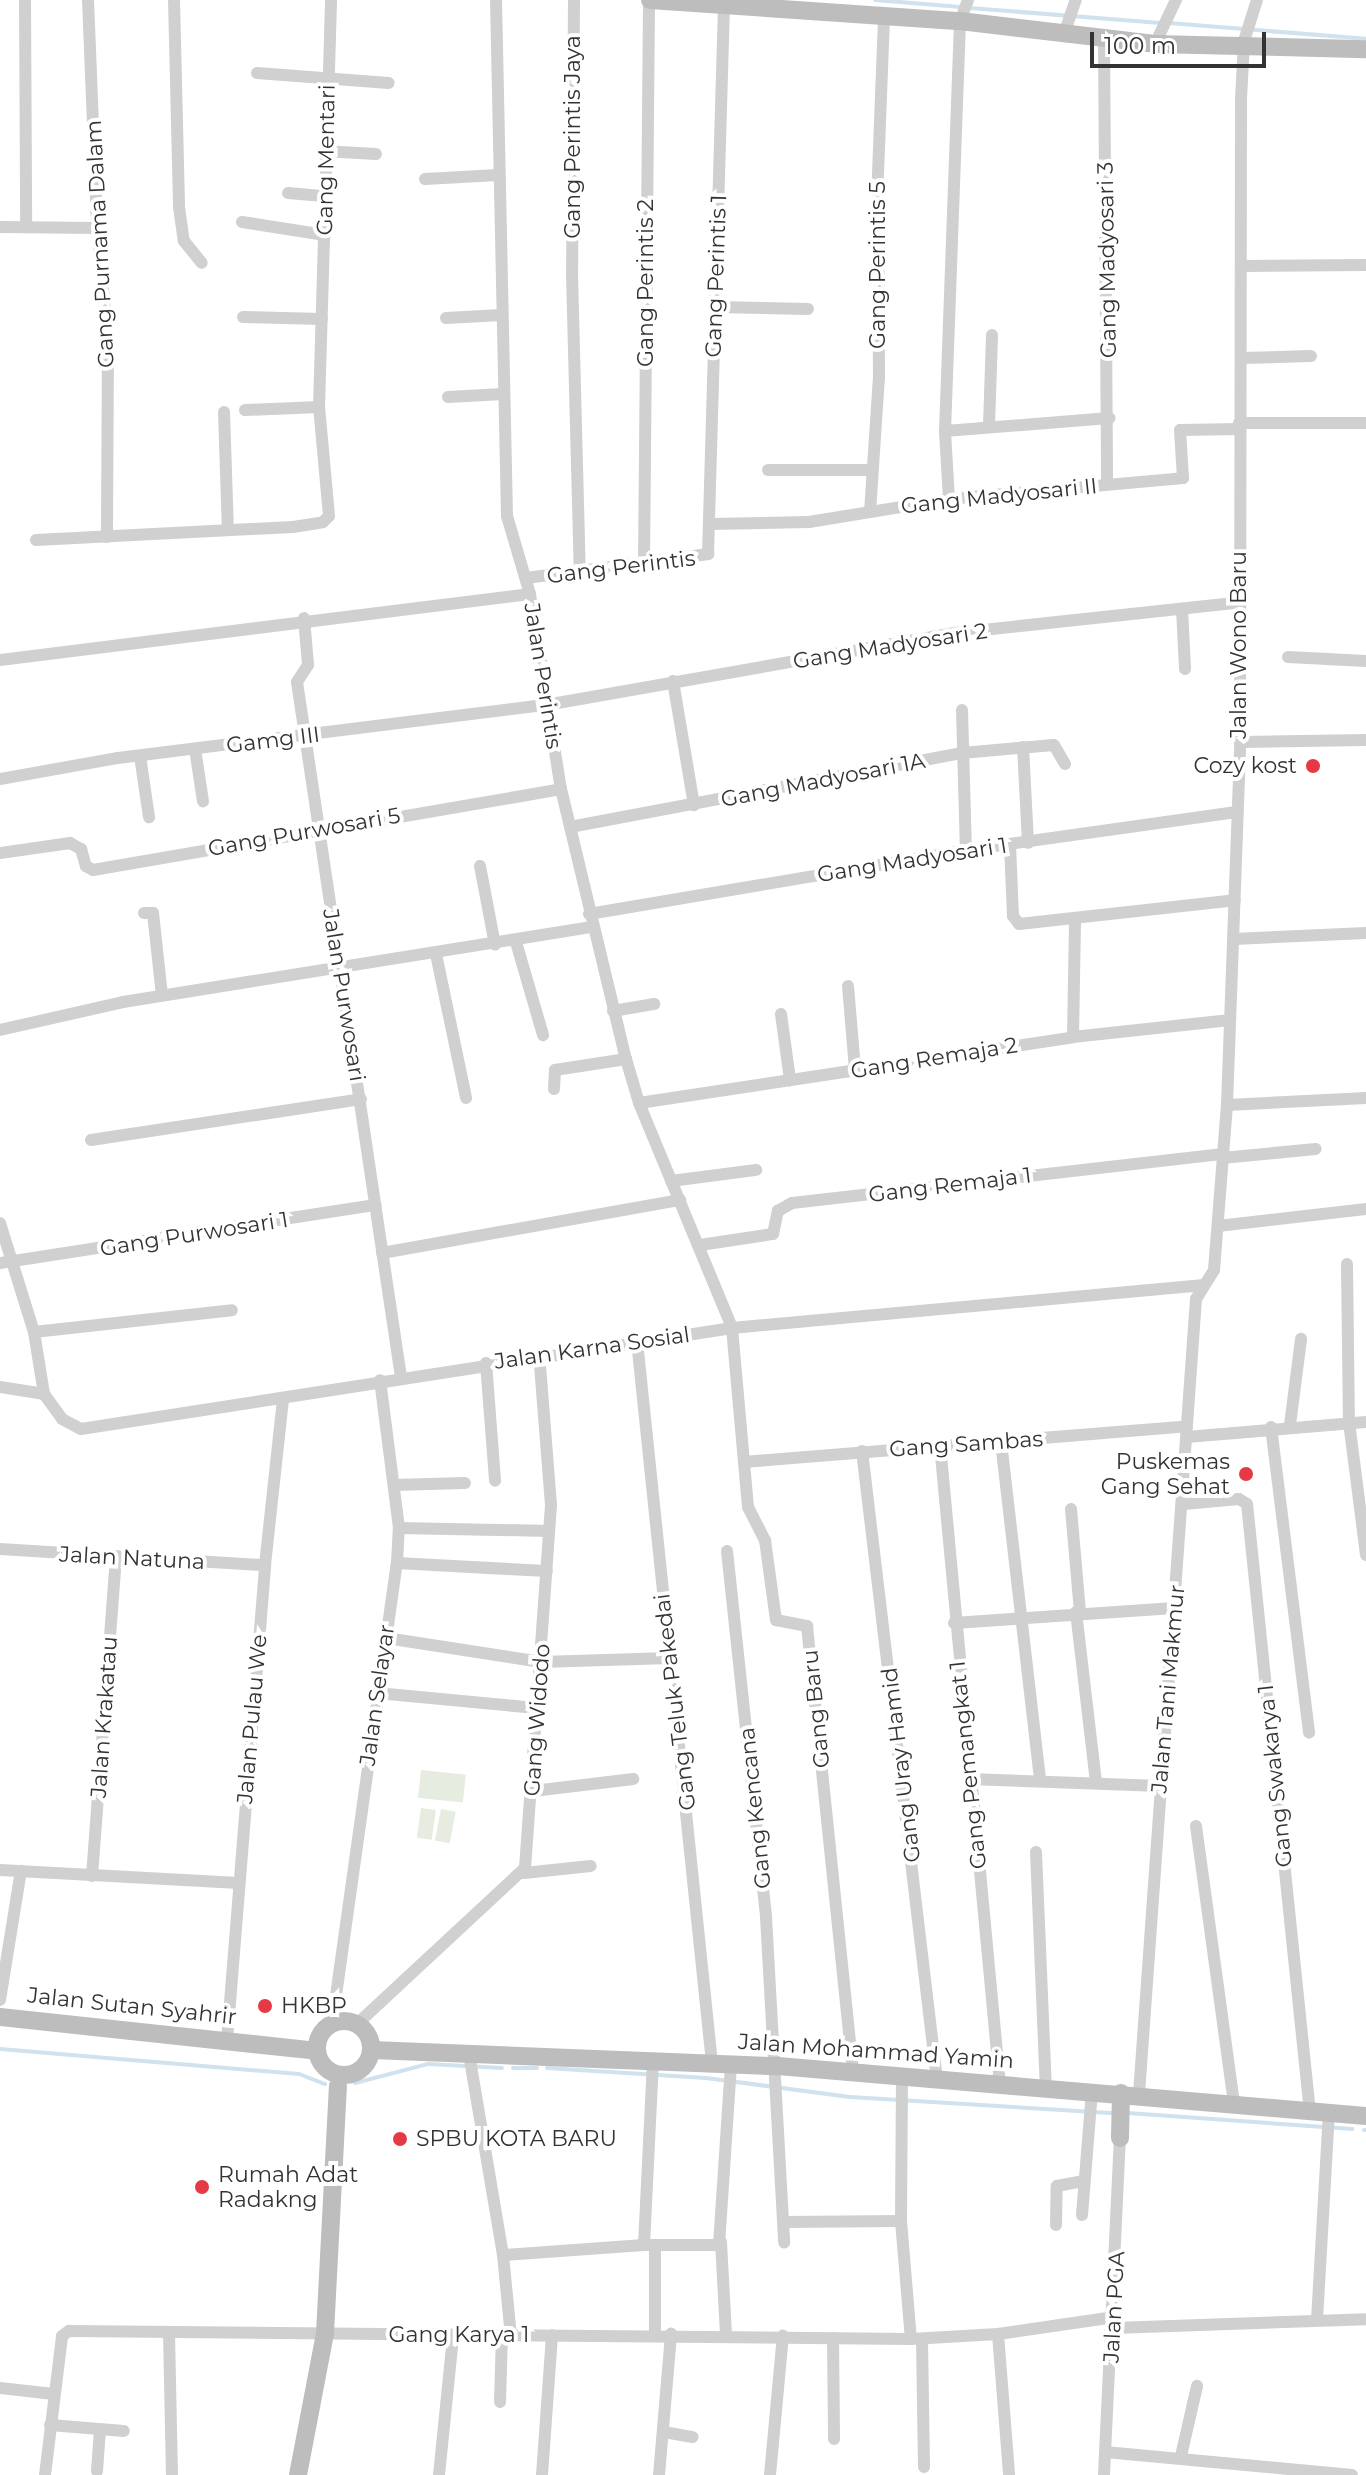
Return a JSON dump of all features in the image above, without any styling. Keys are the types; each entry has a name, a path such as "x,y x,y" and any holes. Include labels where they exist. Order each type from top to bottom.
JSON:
{"street":[{"path":"25,0 26,226"},
{"name":"Gang Purnama Dalam","path":"88,0 97,228 108,328 107,537"},
{"path":"174,0 179,207 186,248 202,263"},
{"name":"Gang Mentari","path":"228,530 327,519 330,495 319,407 325,235 323,151 331,0"},
{"name":"Jalan Perintis","path":"496,0 507,516 530,594 561,789 626,1059 639,1103 732,1328"},
{"name":"Gang Perintis Jaya","path":"574,0 572,274 580,573"},
{"path":"650,0 848,8 884,18 962,17 1066,29 1104,37 1158,37 1244,45 1366,49"},
{"name":"Gang Perintis 2","path":"644,565 650,0"},
{"path":"949,499 945,431 962,17 968,0"},
{"path":"1158,37 1176,0"},
{"name":"Jalan Wono Baru","path":"1204,1285 1214,1272 1218,1226 1234,939 1240,742 1236,603 1244,45 1249,18 1257,0"},
{"path":"1066,29 1074,3"},
{"name":"Gang Perintis 1","path":"708,548 724,4"},
{"name":"Gang Perintis 5","path":"870,512 879,378 878,174 884,18"},
{"name":"Gang Madyosari 3","path":"1104,37 1109,418 1107,484"},
{"path":"257,73 389,83"},
{"path":"323,151 376,154"},
{"path":"425,179 498,175"},
{"path":"288,193 324,196"},
{"path":"242,222 325,235"},
{"path":"0,227 97,228"},
{"path":"1243,266 1366,265"},
{"path":"715,307 808,309"},
{"path":"446,318 501,315"},
{"path":"243,317 322,319"},
{"path":"989,426 992,335"},
{"path":"1241,358 1311,356"},
{"path":"448,397 503,394"},
{"path":"245,410 319,407"},
{"path":"36,540 228,530 224,412"},
{"path":"945,431 1109,418"},
{"path":"1240,426 1366,423"},
{"name":"Gang Madyosari II","path":"709,524 809,522 949,499 1183,478 1180,430 1240,426"},
{"path":"768,470 872,470"},
{"name":"Gang Perintis","path":"526,578 706,556 708,548"},
{"path":"0,660 304,618 530,594"},
{"name":"Gang Madyosari 2","path":"546,705 954,633 1236,603"},
{"path":"1182,609 1185,669"},
{"name":"Jalan Purwosari","path":"304,618 308,665 296,679 401,1377"},
{"path":"1288,657 1366,661"},
{"path":"673,681 694,805"},
{"name":"Gamg III","path":"0,779 140,756 546,705"},
{"path":"962,710 966,850"},
{"path":"1240,742 1366,740"},
{"name":"Gang Madyosari 1A","path":"570,827 962,753 1056,746 1065,764"},
{"path":"1023,747 1028,843"},
{"path":"195,749 203,801"},
{"path":"140,756 149,817"},
{"name":"Gang Purwosari 5","path":"0,853 64,843 79,846 93,870 316,828 561,789"},
{"name":"Gang Madyosari 1","path":"589,914 966,850 1236,812"},
{"path":"1010,845 1016,921 1075,920 1235,900"},
{"path":"480,866 495,945"},
{"path":"144,913 153,913 162,996"},
{"path":"1073,1037 1075,920"},
{"path":"0,1030 162,996 516,942 592,927"},
{"path":"1234,939 1366,933"},
{"path":"516,942 543,1035"},
{"path":"436,954 466,1098"},
{"path":"848,986 855,1070"},
{"path":"613,1011 654,1004"},
{"path":"781,1014 790,1080"},
{"name":"Gang Remaja 2","path":"639,1103 1073,1037 1230,1020"},
{"path":"554,1089 554,1070 626,1059"},
{"path":"1227,1105 1366,1098"},
{"path":"91,1140 361,1099"},
{"path":"1223,1156 1316,1149"},
{"name":"Gang Remaja 1","path":"700,1245 773,1234 778,1211 792,1203 1223,1156"},
{"path":"671,1181 756,1170"},
{"path":"382,1253 680,1200"},
{"name":"Gang Purwosari 1","path":"6,1263 376,1205"},
{"path":"1218,1226 1366,1209"},
{"path":"0,1223 6,1263 34,1332 44,1394 0,1387"},
{"path":"1347,1264 1349,1422 1366,1555"},
{"name":"Jalan Karna Sosial","path":"44,1394 62,1419 81,1429 539,1354 732,1328 1204,1285"},
{"name":"Jalan Tani Makmur","path":"1127,2093 1160,1786 1184,1504 1196,1299 1204,1285"},
{"path":"34,1332 232,1310"},
{"name":"Gang Baru","path":"732,1328 748,1507 765,1540 776,1620 807,1626 853,2073"},
{"path":"1290,1425 1301,1339"},
{"name":"Gang Teluk Pakedai","path":"637,1341 670,1658 725,2064 728,2107 721,2242 726,2335"},
{"name":"Gang Widodo","path":"524,1873 533,1791 549,1531 539,1354"},
{"path":"486,1363 495,1481"},
{"name":"Jalan Selayar","path":"348,2020 377,1693 397,1563 399,1528 380,1380"},
{"name":"Jalan Pulau We","path":"227,2040 265,1565 283,1398"},
{"name":"Gang Sambas","path":"744,1462 940,1445 1366,1422"},
{"path":"1271,1427 1309,1733"},
{"path":"1001,1442 1040,1780"},
{"name":"Gang Pemangkat 1","path":"940,1445 954,1623 1000,2084"},
{"name":"Gang Uray Hamid","path":"862,1451 937,2080"},
{"path":"394,1485 465,1483"},
{"name":"Gang Swakarya 1","path":"1184,1504 1239,1499 1247,1504 1310,2113"},
{"path":"1071,1509 1078,1612 1096,1782"},
{"path":"399,1528 549,1531"},
{"name":"Jalan Natuna","path":"0,1549 116,1559 265,1565"},
{"name":"Gang Kencana","path":"727,1551 778,2066 784,2243"},
{"name":"Jalan Krakatau","path":"92,1876 116,1559"},
{"path":"397,1563 547,1571"},
{"path":"954,1623 1078,1612 1174,1608"},
{"path":"386,1638 541,1662 670,1658"},
{"path":"377,1693 537,1708"},
{"path":"533,1791 633,1779"},
{"path":"969,1779 1160,1786"},
{"path":"1196,1826 1234,2105"},
{"path":"1036,1852 1046,2088"},
{"path":"298,2475 325,2333 339,2078 313,2047 524,1873 591,1866"},
{"path":"0,1870 239,1883"},
{"path":"0,2000 21,1871"},
{"name":"Jalan Sutan Syahrir","path":"0,2017 313,2047"},
{"path":"339,2078 361,2070 374,2052 348,2020"},
{"name":"Jalan Mohammad Yamin","path":"374,2052 778,2066 1127,2093 1366,2116"},
{"path":"469,2055 503,2255 506,2336 500,2402"},
{"path":"653,2060 650,2245 655,2333"},
{"path":"902,2078 901,2221 916,2339 924,2467"},
{"path":"1082,2215 1092,2091"},
{"path":"1120,2138 1127,2093"},
{"path":"1317,2320 1329,2114"},
{"name":"Jalan PGA","path":"1104,2475 1114,2323 1120,2138"},
{"path":"1056,2225 1057,2186 1064,2180 1083,2181"},
{"path":"785,2222 901,2221"},
{"path":"503,2255 650,2245 712,2248 721,2242"},
{"name":"Gang Karya 1","path":"45,2475 54,2394 67,2331 453,2336 655,2333 916,2339 1114,2323 1366,2319"},
{"path":"169,2333 172,2475"},
{"path":"659,2475 671,2334"},
{"path":"998,2334 1009,2475"},
{"path":"542,2475 552,2335"},
{"path":"439,2475 453,2336"},
{"path":"770,2475 783,2336"},
{"path":"833,2338 834,2439"},
{"path":"1181,2456 1197,2386"},
{"path":"0,2388 54,2394"},
{"path":"50,2425 124,2431"},
{"path":"97,2471 100,2429"},
{"path":"664,2432 693,2437"},
{"path":"1105,2452 1181,2456 1352,2475"},
{"path":"1224,2475 1225,2461"}],"shaded area":[{"path":"421,1770 466,1775 463,1803 418,1798"},
{"path":"421,1808 436,1810 432,1840 417,1838"},
{"path":"441,1809 456,1812 450,1843 435,1840"}],"waterway":[{"path":"875,0 961,7"},
{"path":"970,8 1160,23"},
{"path":"1169,23 1366,39"},
{"path":"0,2049 299,2074 325,2084"},
{"path":"355,2083 428,2064 502,2068"},
{"path":"513,2068 537,2068"},
{"path":"547,2068 706,2078 850,2097 1115,2113"},
{"path":"1128,2113 1352,2129"}],"place":[{"name":"Cozy kost","path":"1313,766"},
{"name":"Puskemas Gang Sehat","path":"1246,1474"},
{"name":"HKBP","path":"265,2006"},
{"name":"SPBU KOTA BARU","path":"400,2139"},
{"name":"Rumah Adat Radakng","path":"202,2187"}]}
